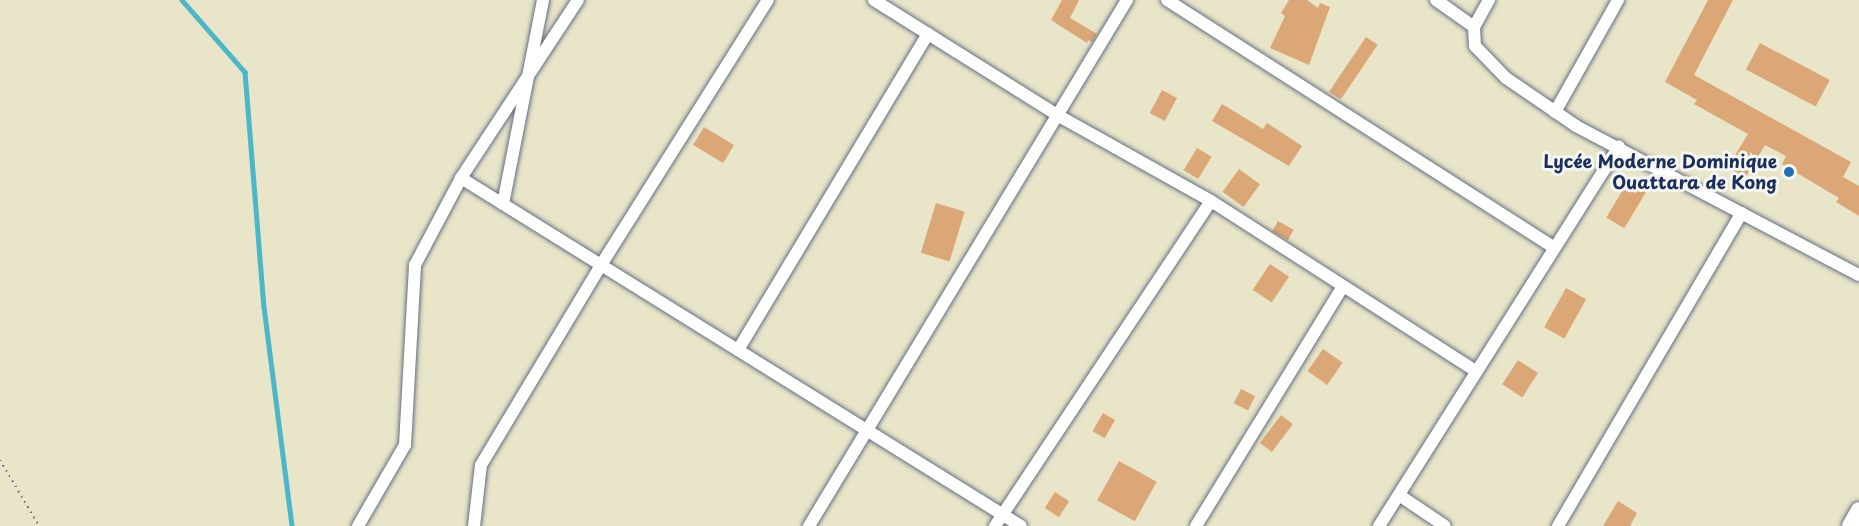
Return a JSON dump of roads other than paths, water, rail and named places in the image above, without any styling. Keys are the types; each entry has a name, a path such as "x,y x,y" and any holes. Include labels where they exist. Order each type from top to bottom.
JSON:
{"main road":[{"path":"1850,526 1859,510"}],"street":[{"path":"503,204 543,0"},
{"path":"358,526 405,445 415,265 460,178 578,0"},
{"path":"474,526 481,465 601,265 768,0"},
{"path":"874,0 1057,115 1210,201 1476,371"},
{"path":"809,526 1127,0"},
{"path":"1167,0 1555,248"},
{"path":"1436,0 1474,27"},
{"path":"1489,0 1474,27 1474,46 1506,78 1576,126 1859,275"},
{"path":"1555,112 1618,0"},
{"path":"738,350 928,34"},
{"path":"1379,526 1618,147"},
{"path":"460,178 1021,526"},
{"path":"995,526 1210,201"},
{"path":"1558,526 1742,213"},
{"path":"1196,526 1343,286"},
{"path":"1399,495 1445,526"}],"waterway":[{"path":"182,0 245,72 264,307 292,526"}],"place":[{"name":"Lycée Moderne Dominique Ouattara de Kong","path":"1789,172"}]}
